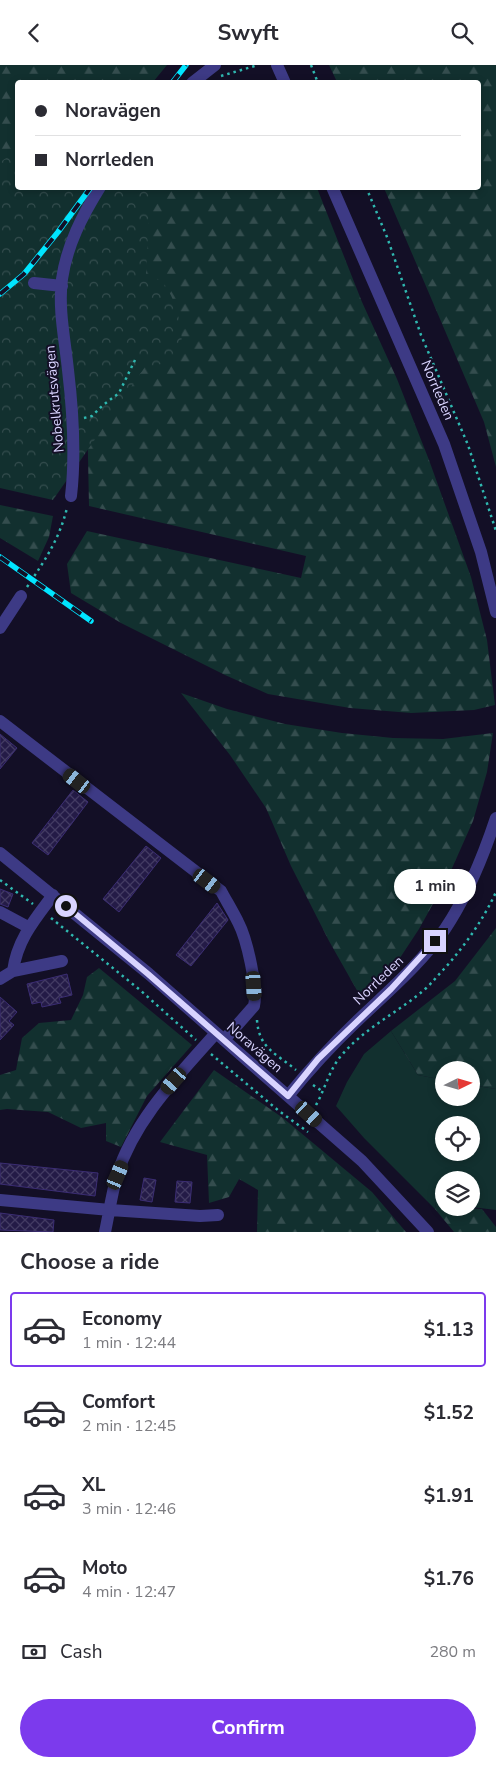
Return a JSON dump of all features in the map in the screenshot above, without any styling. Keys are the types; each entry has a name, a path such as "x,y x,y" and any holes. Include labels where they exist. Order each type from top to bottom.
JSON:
{"street":[{"path":"277,65 284,80"},
{"path":"198,80 218,71"},
{"name":"Nobelkrutsvägen","path":"71,496 74,469 73,421 62,317 62,286 73,237 80,219 98,190"},
{"name":"Norrleden","path":"333,190 444,444 481,552 496,612"},
{"path":"34,283 62,286"},
{"path":"0,628 21,596"},
{"path":"0,721 221,891 240,924 254,973 254,1006 163,1093 144,1120 118,1175 105,1232"},
{"name":"Norrleden","path":"288,1096 318,1059 402,979 444,930 461,904 474,876 486,850 496,818"},
{"name":"Noravägen","path":"0,853 148,974 309,1114 362,1161 428,1232"},
{"path":"13,971 15,957 28,927 53,895"},
{"path":"0,912 28,927"},
{"path":"0,979 13,971 62,961"},
{"path":"0,1200 110,1210 200,1216 218,1215"}],"path":[{"path":"218,71 258,65"},
{"path":"310,65 317,80"},
{"path":"367,190 387,237 421,335 468,445 496,531"},
{"path":"73,421 92,416 102,405 119,393 135,359"},
{"path":"21,596 48,557 59,535 71,496"},
{"path":"300,1125 316,1106 336,1064 348,1049 386,1017 425,989 449,963 477,927 496,891"},
{"path":"255,1000 258,1031 261,1040 322,1091"}],"green space":[{"path":"0,65 167,65 155,80 15,80 15,190 17,190 0,269"},
{"path":"329,65 496,65 496,467 484,422 385,190 481,190 481,80 336,80"},
{"path":"15,152 15,190 150,190 146,275 157,279 168,289 176,308 181,330 182,340 177,356 158,365 145,367 53,500 0,488 0,162"},
{"path":"144,190 318,190 362,302 397,379 429,460 471,577 487,640 495,705 474,710 411,713 350,708 268,694 225,675 121,623 71,593 67,564 87,531 301,578 306,556 89,506 86,359"},
{"path":"0,505 53,516 49,537 38,561 0,538"},
{"path":"181,693 227,709 285,724 342,733 393,738 443,739 493,733 487,772 473,821 449,875 419,929 392,970 363,1001 329,941 291,866 266,808 230,755"},
{"path":"496,928 496,1089 480,1086 480,1061 435,1061 435,1078 418,1075 391,1031 455,981"},
{"path":"99,968 192,1045 147,1096 121,1147 106,1141 106,1123 81,1128 48,1112 0,1110 0,1075 16,1070 22,1038 39,1023 71,1020 83,995 87,977"},
{"path":"391,1031 418,1075 435,1078 435,1106 480,1106 480,1086 496,1089 496,1210 480,1208 480,1171 435,1171 435,1209 364,1138 336,1106 347,1082 364,1054"},
{"path":"214,1070 283,1118 372,1192 406,1232 257,1232 258,1190 239,1179 229,1197 209,1203 207,1155 160,1142"},
{"path":"480,1209 482,1209 496,1227 496,1232 454,1232 441,1216 480,1216"}],"building":[{"path":"0,734 17,748 0,769"},
{"path":"73,790 88,802 48,855 32,843"},
{"path":"146,846 161,858 119,912 103,899"},
{"path":"0,889 13,894 8,907 0,904"},
{"path":"217,903 228,920 191,966 176,955"},
{"path":"67,974 72,995 59,998 61,1003 42,1007 41,1002 32,1004 27,984"},
{"path":"0,997 17,1012 9,1021 14,1025 0,1040"},
{"path":"0,1163 98,1173 95,1196 0,1184"},
{"path":"144,1178 156,1180 152,1202 140,1200"},
{"path":"177,1181 192,1182 190,1203 175,1202"},
{"path":"0,1213 54,1220 53,1232 0,1230"}],"railway":[{"path":"174,80 186,65"},
{"path":"0,294 24,274 89,190"},
{"path":"0,557 91,621"}],"route":[{"path":"66,906 148,974 288,1096 318,1059 402,979 435,941"}]}
